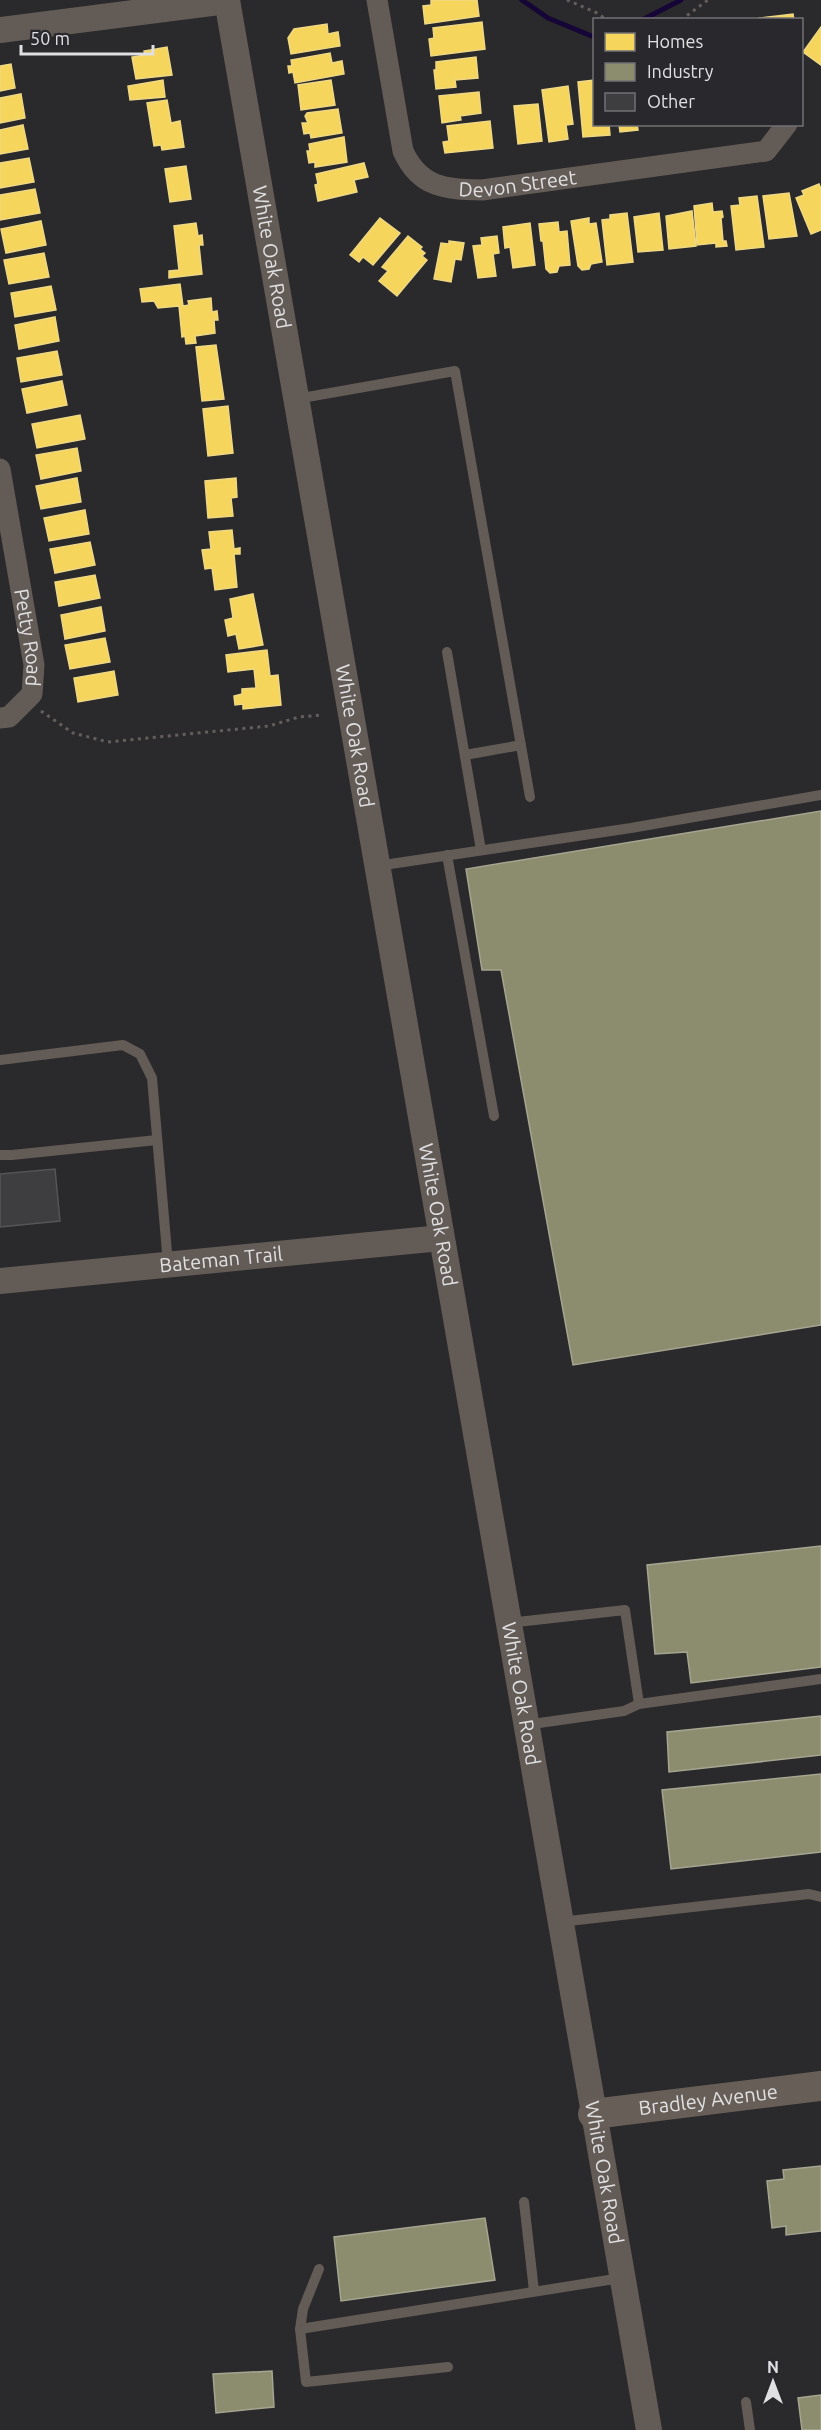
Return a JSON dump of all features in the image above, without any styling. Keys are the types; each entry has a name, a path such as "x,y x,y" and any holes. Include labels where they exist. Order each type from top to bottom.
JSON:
{"main road":[{"name":"Bradley Avenue","path":"593,2114 821,2086"}],"street":[{"path":"0,30 228,0"},
{"name":"White Oak Road","path":"228,0 525,1725 649,2430"},
{"name":"Devon Street","path":"377,0 404,151 411,168 435,185 482,190 766,152 786,126"},
{"name":"Petty Road","path":"0,469 3,508 34,664 32,694 9,717 0,718"},
{"name":"Bateman Trail","path":"0,1281 441,1238"}],"lane":[{"path":"296,399 454,371 530,797"},
{"path":"447,652 481,850"},
{"path":"465,755 521,745"},
{"path":"377,866 642,826 821,795"},
{"path":"447,855 494,1116"},
{"path":"0,1060 123,1045 140,1054 152,1078 168,1264"},
{"path":"0,1155 157,1140"},
{"path":"508,1623 626,1610 639,1704"},
{"path":"525,1725 624,1711 639,1704 821,1679"},
{"path":"560,1922 809,1894 821,1898"},
{"path":"524,2202 534,2291"},
{"path":"319,2269 303,2309 300,2329 306,2382 448,2367"},
{"path":"300,2329 621,2278"},
{"path":"746,2402 750,2430"}],"path":[{"path":"567,0 604,18"},
{"path":"684,18 708,0"},
{"path":"41,711 73,733 108,742 269,726 299,717 323,715"}],"building: Homes":[{"path":"431,0 477,0 479,16 425,24 423,6 431,5"},
{"path":"793,14 794,18 759,18"},
{"path":"482,22 485,49 431,56 429,39 434,38 433,28"},
{"path":"327,24 328,34 338,32 340,46 291,54 288,38 294,29"},
{"path":"821,27 821,65 803,52"},
{"path":"167,47 172,75 136,79 132,57 145,55 144,51"},
{"path":"330,53 332,63 342,61 344,74 295,83 293,72 289,73 288,66 292,66 291,60"},
{"path":"476,57 478,78 455,80 456,87 436,89 434,70 436,70 436,62"},
{"path":"11,64 15,88 0,91 0,66"},
{"path":"163,80 165,97 130,100 128,86"},
{"path":"331,80 335,105 301,110 298,85"},
{"path":"593,80 593,126 609,126 610,135 583,137 578,82"},
{"path":"568,86 573,124 566,125 568,139 549,142 542,90"},
{"path":"479,92 481,113 460,116 461,120 442,123 439,96"},
{"path":"21,94 25,118 0,123 0,98"},
{"path":"167,100 171,123 180,121 184,147 162,150 161,145 154,146 147,103"},
{"path":"538,104 542,141 518,144 514,106"},
{"path":"338,109 342,133 311,138 310,133 304,134 302,123 308,123 305,116 307,113"},
{"path":"490,121 493,148 445,153 443,142 449,141 447,126"},
{"path":"23,125 28,149 0,154 0,130"},
{"path":"619,126 637,126 638,130 620,132"},
{"path":"344,137 347,162 315,167 315,162 309,163 307,151 310,151 309,144"},
{"path":"29,158 34,182 0,188 0,163"},
{"path":"364,163 368,177 354,180 357,192 318,201 315,185 318,184 316,174"},
{"path":"186,166 191,199 170,202 165,169"},
{"path":"819,184 821,230 811,234 796,198 804,195 802,191"},
{"path":"35,189 40,213 0,220 0,195"},
{"path":"789,193 797,236 769,239 763,196"},
{"path":"757,196 764,247 736,250 731,206 740,205 739,198"},
{"path":"712,203 713,212 722,211 723,241 726,241 727,246 716,247 716,243 697,245 694,206"},
{"path":"692,211 696,246 669,249 666,216"},
{"path":"627,213 633,262 607,265 602,220 610,219 610,215"},
{"path":"659,213 663,250 638,252 634,217"},
{"path":"380,218 400,233 373,265 363,257 359,262 350,255"},
{"path":"589,218 589,224 596,223 602,262 591,264 589,269 582,270 578,266 571,221"},
{"path":"41,221 46,245 6,253 1,229"},
{"path":"558,222 559,232 567,231 570,265 559,266 557,272 550,273 546,269 539,224"},
{"path":"196,223 198,236 202,235 203,245 199,245 202,274 169,278 169,271 179,270 174,226"},
{"path":"530,223 535,265 513,268 510,247 505,248 503,227"},
{"path":"408,236 422,247 420,249 425,253 422,256 427,260 397,296 379,281 388,271 382,267"},
{"path":"497,236 499,253 493,254 496,276 478,278 473,246 482,245 481,238"},
{"path":"449,241 464,243 461,260 455,259 451,282 434,279 441,243 449,244"},
{"path":"44,253 49,277 9,284 4,260"},
{"path":"180,284 183,306 189,305 188,301 211,298 212,312 217,311 218,320 214,320 215,333 195,336 196,343 186,344 185,336 182,337 179,306 158,308 154,301 142,302 140,289"},
{"path":"51,286 56,310 15,317 11,293"},
{"path":"55,317 59,341 19,349 15,325"},
{"path":"216,345 224,399 202,401 196,347"},
{"path":"57,351 62,375 21,382 17,358"},
{"path":"62,381 67,405 27,413 22,389"},
{"path":"228,406 233,453 208,456 203,409"},
{"path":"80,415 85,439 37,448 32,424"},
{"path":"77,448 81,471 41,479 36,455"},
{"path":"77,478 81,502 41,509 36,486"},
{"path":"236,478 237,497 231,498 233,516 208,518 205,481"},
{"path":"85,510 89,534 49,541 44,518"},
{"path":"232,530 234,549 240,548 240,554 234,554 237,587 215,590 212,568 205,569 202,550 211,549 209,532"},
{"path":"90,542 95,565 55,573 50,549"},
{"path":"95,575 100,598 59,606 55,582"},
{"path":"253,594 263,645 239,649 236,634 228,636 225,620 233,618 230,599"},
{"path":"101,607 105,631 65,639 61,615"},
{"path":"105,638 110,662 70,669 65,645"},
{"path":"267,650 270,676 278,675 281,705 243,709 243,704 235,705 234,696 242,694 242,689 256,688 254,669 228,672 226,655"},
{"path":"114,671 118,695 78,702 74,678"}],"building: Industry":[{"path":"821,811 821,1325 573,1365 501,970 482,970 466,869"},
{"path":"821,1546 821,1667 691,1683 687,1652 655,1654 647,1565"},
{"path":"821,1716 821,1755 669,1772 667,1732"},
{"path":"821,1774 821,1852 671,1869 662,1790"},
{"path":"821,2166 821,2231 786,2235 786,2226 772,2228 767,2181 784,2179 783,2170"},
{"path":"485,2218 495,2280 341,2301 334,2237"},
{"path":"272,2371 274,2407 216,2413 213,2374"},
{"path":"821,2395 821,2430 802,2430 798,2398"}],"building: Other":[{"path":"55,1169 60,1221 0,1227 0,1174"}],"waterway":[{"path":"522,0 548,18 593,37"},
{"path":"646,18 681,0"}]}
